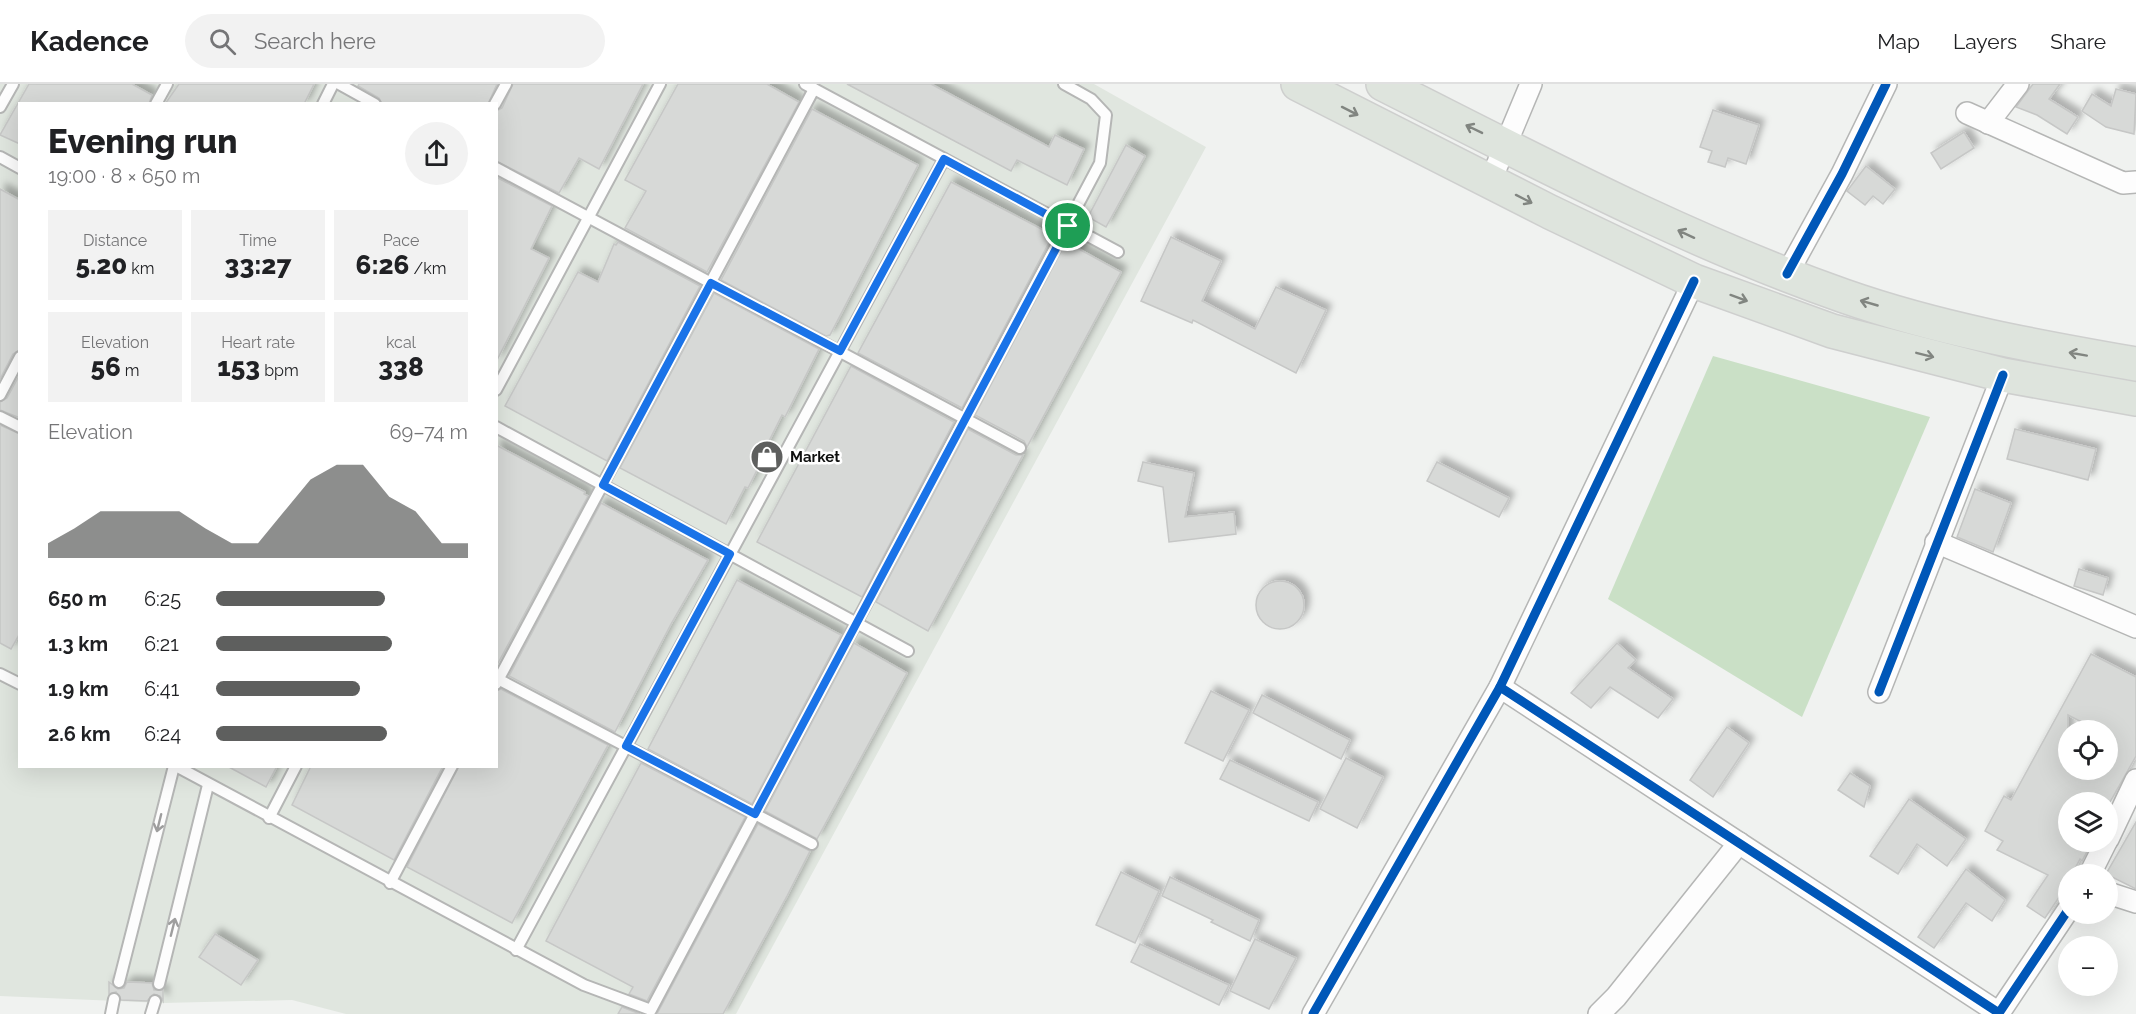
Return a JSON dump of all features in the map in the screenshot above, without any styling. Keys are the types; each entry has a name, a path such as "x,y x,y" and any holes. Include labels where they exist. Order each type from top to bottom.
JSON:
{"main road":[{"path":"1298,84 1490,182 1694,281 1832,331 2003,375 2136,399"},
{"path":"1383,84 1708,244 1846,297 2052,350 2136,364"}],"street":[{"path":"1490,182 1531,84"},
{"path":"1787,274 1842,174 1886,84"},
{"path":"1988,123 2018,84"},
{"path":"1967,113 2123,183 2136,182"},
{"path":"1313,1014 1500,687 1694,281"},
{"path":"1879,692 2003,375"},
{"path":"1936,542 2136,627"},
{"path":"1500,687 1999,1013 2059,924"},
{"path":"2118,817 2136,780"},
{"path":"1599,1014 1616,997 1739,843"},
{"path":"2118,896 2136,902"}],"lane":[{"path":"0,107 12,84"},
{"path":"157,102 167,84"},
{"path":"324,102 333,84"},
{"path":"339,84 371,102"},
{"path":"496,102 506,84"},
{"path":"498,386 660,84"},
{"path":"178,768 584,985 651,1010 1100,163 1106,115 1091,99 1064,84"},
{"path":"498,678 711,283 810,86 1118,252"},
{"path":"0,158 18,167"},
{"path":"516,950 944,159"},
{"path":"498,169 1020,448"},
{"path":"0,395 18,361"},
{"path":"0,417 18,426"},
{"path":"498,428 908,651"},
{"path":"0,674 18,680"},
{"path":"498,681 812,844"},
{"path":"119,982 174,768"},
{"path":"269,818 295,768"},
{"path":"390,883 451,768"},
{"path":"159,984 208,785"},
{"path":"111,1014 114,999"},
{"path":"151,1014 155,1001"}],"shaded area":[{"name":"Market","path":"0,84 1094,84 1206,147 736,1014 346,1014 292,1000 163,1003 0,996"}],"green space":[{"path":"1713,356 1930,417 1802,717 1608,599"}],"building":[{"path":"29,84 132,84 152,95 150,102 19,102"},
{"path":"179,84 314,84 305,102 166,102"},
{"path":"359,84 497,84 489,102 381,102 379,98 358,86"},
{"path":"513,84 643,84 599,169 579,158 559,193 498,162 498,110 502,108"},
{"path":"678,84 767,84 799,102 707,272 625,228 646,191 625,180"},
{"path":"847,84 931,84 1049,147 1055,135 1084,149 1067,185 1017,160 1011,171"},
{"path":"2033,84 2060,84 2049,99 2078,117 2067,134 2037,115 2016,107"},
{"path":"2116,89 2136,94 2134,134 2106,127 2082,111 2092,94 2111,106"},
{"path":"18,103 18,143 0,135"},
{"path":"812,109 918,165 830,335 826,336 721,280"},
{"path":"1713,110 1759,125 1746,164 1728,158 1725,167 1708,162 1712,151 1700,147"},
{"path":"1964,132 1974,148 1941,169 1931,153"},
{"path":"1126,145 1145,156 1106,227 1088,217"},
{"path":"1866,166 1895,189 1883,204 1873,196 1865,205 1847,191"},
{"path":"498,178 552,206 531,249 549,258 498,358"},
{"path":"951,182 1053,235 962,408 858,353"},
{"path":"0,189 18,199 18,351 13,354 0,379"},
{"path":"1171,237 1221,261 1202,301 1255,329 1276,287 1326,310 1296,373 1193,320 1192,323 1141,301"},
{"path":"618,242 700,286 607,461 505,406 578,272 598,282 614,244"},
{"path":"1066,242 1121,272 1027,447 1024,441 975,415"},
{"path":"714,293 819,349 785,417 782,415 748,488 745,487 726,524 620,468"},
{"path":"851,366 954,422 862,597 757,542"},
{"path":"18,378 18,417 0,410 0,402 7,398"},
{"path":"0,425 18,433 18,637 11,649 0,643"},
{"path":"968,429 1016,455 1023,455 928,631 876,602"},
{"path":"2015,429 2096,449 2088,480 2007,459"},
{"path":"498,446 585,492 584,494 588,496 498,663"},
{"path":"1143,462 1194,473 1185,517 1234,512 1236,534 1169,542 1163,487 1138,481"},
{"path":"1437,462 1509,498 1499,517 1427,481"},
{"path":"1975,489 2011,503 1993,552 1957,537"},
{"path":"601,503 708,560 671,624 615,732 509,676"},
{"path":"2079,569 2108,578 2103,595 2074,586"},
{"path":"737,580 841,635 752,804 648,749"},
{"path":"1275,581 1285,581 1297,588 1304,600 1304,610 1297,622 1285,629 1275,629 1260,618 1256,610 1256,600 1267,585"},
{"path":"854,643 907,673 817,839 765,811"},
{"path":"1617,643 1636,660 1628,668 1673,699 1658,718 1610,687 1591,708 1571,693"},
{"path":"2091,654 2136,677 2136,756 2116,792 2058,792 2058,852 2087,852 2082,861 2080,859 2077,864 2058,864 2058,899 2045,918 2027,906 2048,875 1997,850 2003,841 1985,831 2004,796 2011,800"},
{"path":"501,689 608,745 512,923 407,867 458,768 498,768 498,690"},
{"path":"1211,691 1249,710 1223,761 1185,743"},
{"path":"1262,695 1350,740 1341,759 1253,713"},
{"path":"1727,727 1749,743 1713,797 1690,780"},
{"path":"1346,758 1383,777 1357,828 1320,809"},
{"path":"1230,760 1318,802 1309,821 1220,779"},
{"path":"641,763 745,817 647,1001 629,994 633,987 546,941"},
{"path":"231,768 276,768 266,787"},
{"path":"310,768 442,768 394,860 292,805"},
{"path":"1850,773 1870,786 1864,807 1838,790"},
{"path":"1909,799 1966,839 1947,866 1917,844 1898,874 1870,856"},
{"path":"2136,822 2136,889 2118,880 2118,864 2112,864"},
{"path":"758,824 810,851 787,896 723,1014 657,1014"},
{"path":"1966,869 2005,900 1992,921 1966,903 1934,948 1918,937"},
{"path":"1121,872 1159,891 1135,943 1096,925"},
{"path":"1170,877 1259,920 1250,941 1211,922 1213,920 1162,896"},
{"path":"215,934 258,960 241,985 199,957"},
{"path":"1255,939 1296,958 1269,1009 1230,991"},
{"path":"1140,944 1229,985 1219,1005 1131,962"},
{"path":"109,982 118,989 124,988 127,982 152,983 154,990 163,990 163,1001 160,996 154,994 147,1001 121,1000 116,992 109,994"},
{"path":"622,1007 640,1014 618,1014"}],"cycle path":[{"path":"1787,274 1842,174 1886,84"},
{"path":"1500,687 1694,281"},
{"path":"1879,692 2003,375"},
{"path":"1313,1014 1500,687 1999,1013 2059,924"}],"place":[{"name":"Market","path":"767,457"}],"route":[{"path":"944,159 1068,226 755,814 626,746 730,554 603,485 711,283 840,351 944,159"}]}
